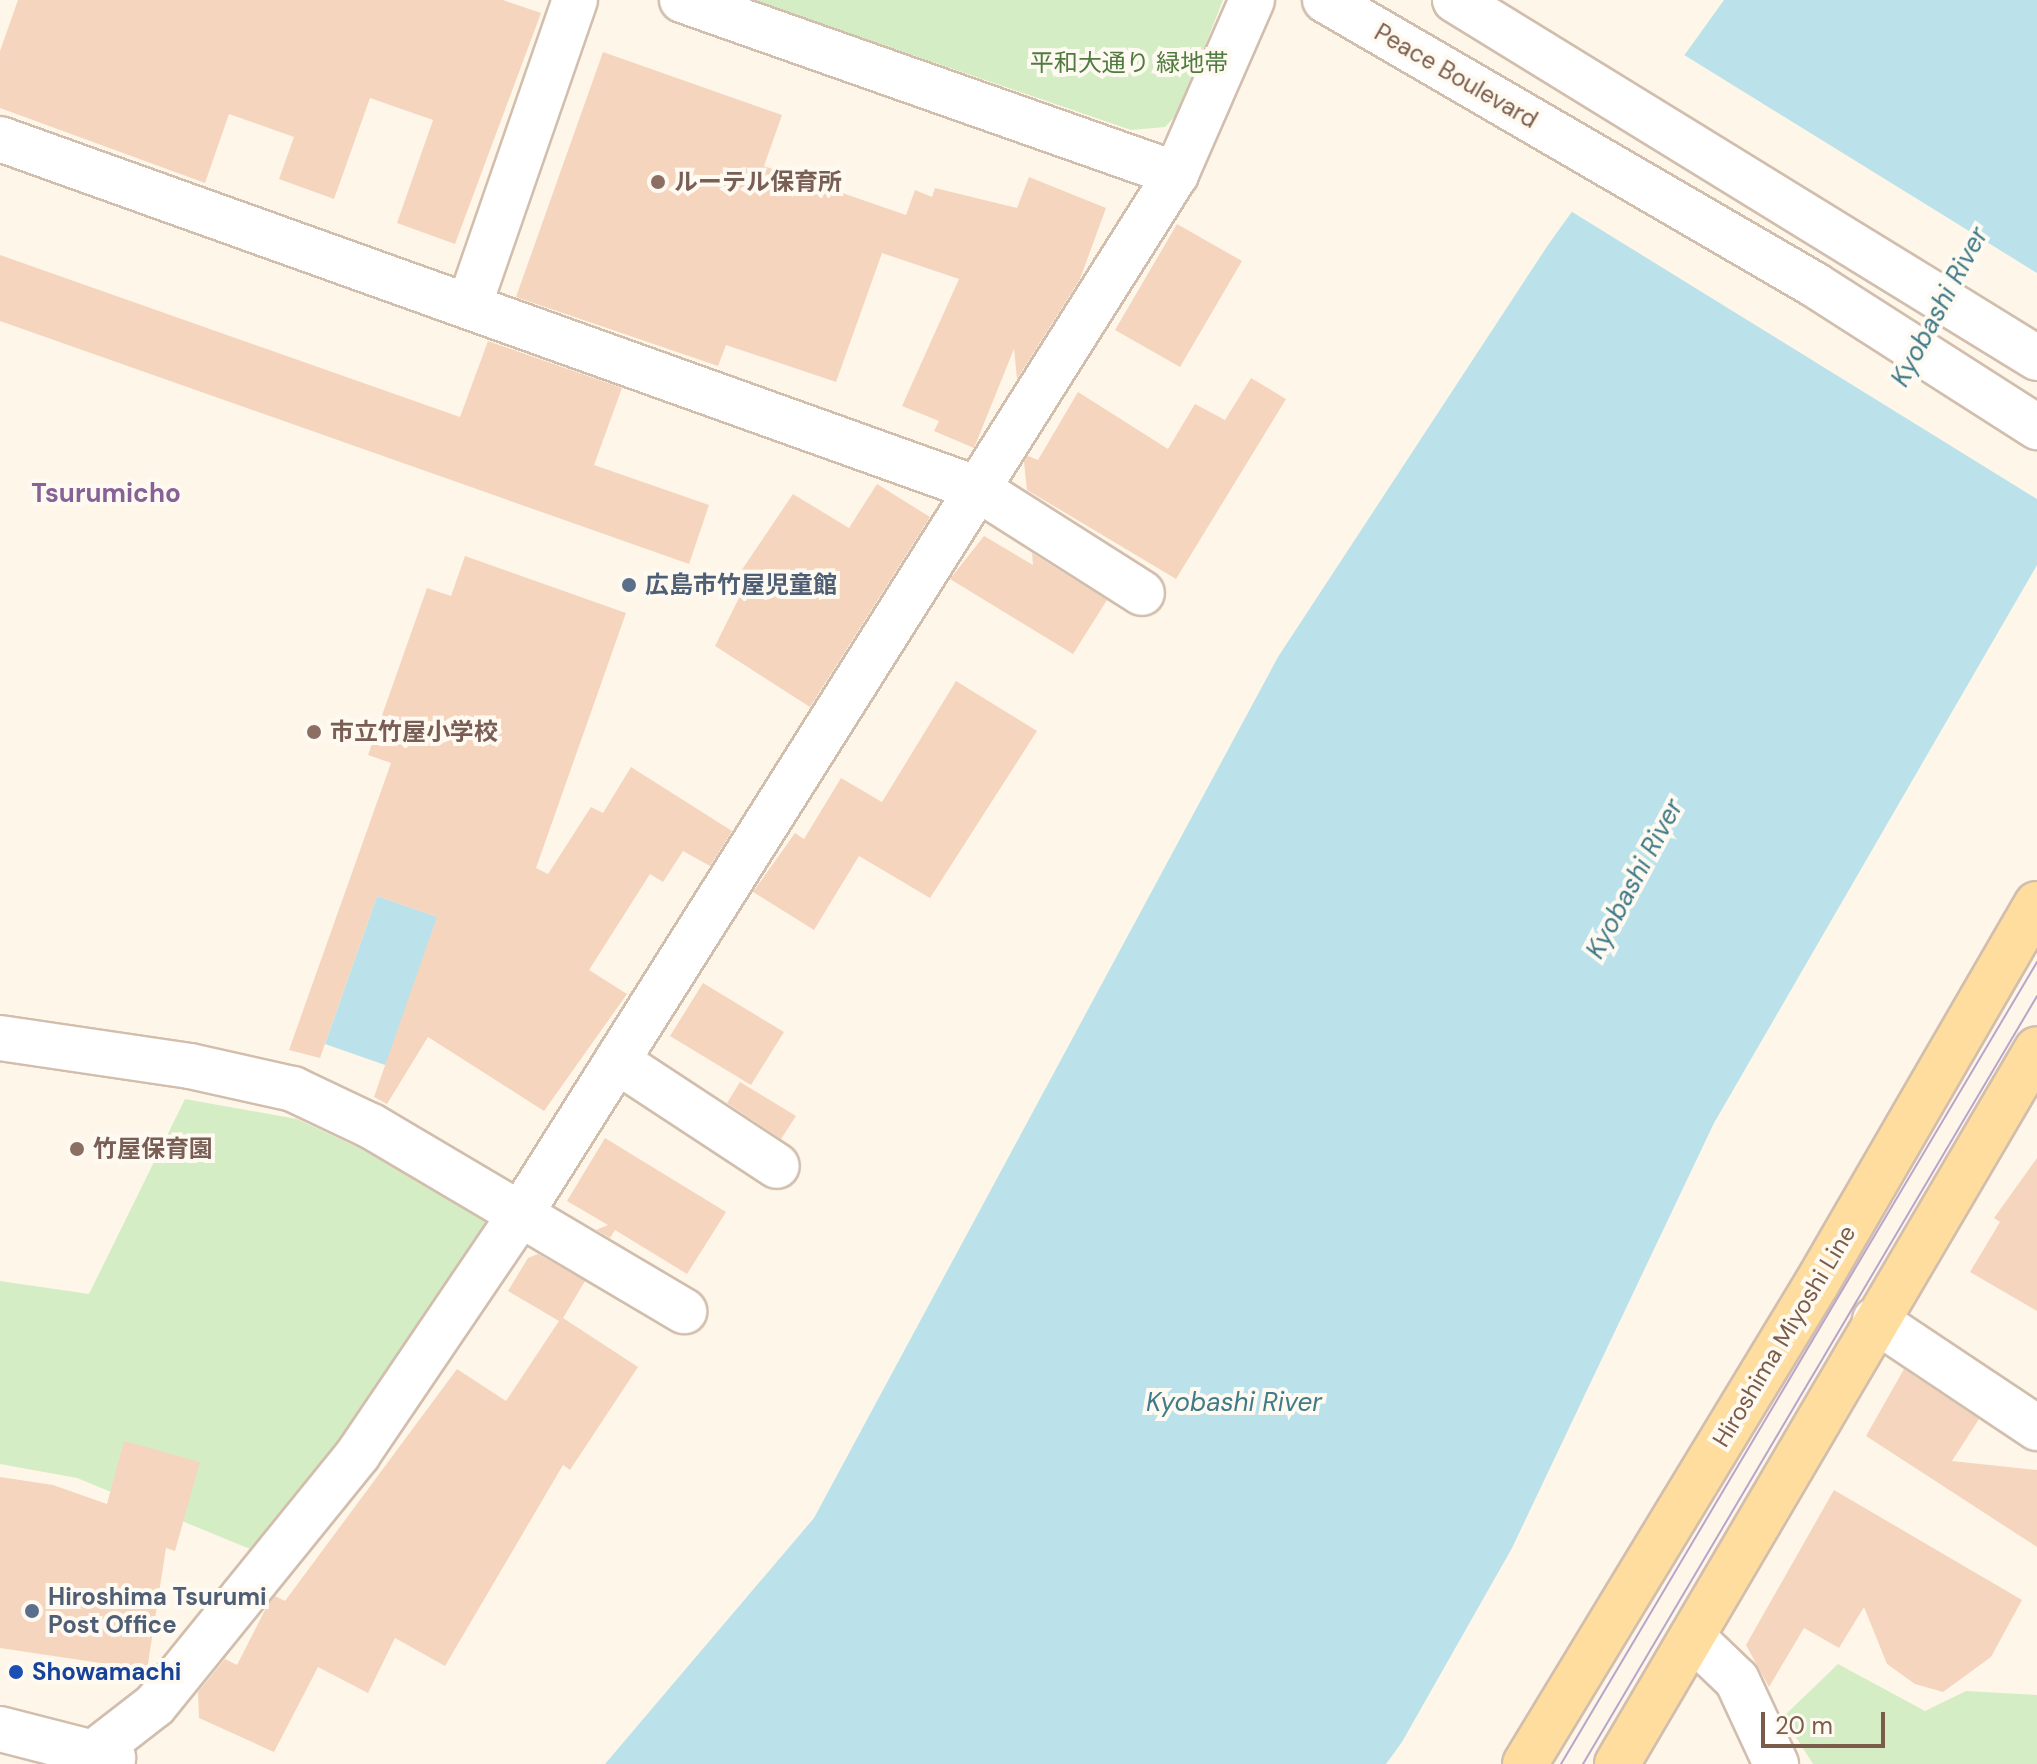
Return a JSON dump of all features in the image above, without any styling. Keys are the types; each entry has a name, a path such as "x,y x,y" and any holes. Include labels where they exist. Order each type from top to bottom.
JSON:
{"main road":[{"name":"Hiroshima Miyoshi Line","path":"1525,1764 1817,1283 2037,904"},
{"path":"1617,1764 1875,1320 2037,1049"}],"street":[{"path":"469,306 575,0"},
{"path":"682,0 1176,174"},
{"path":"0,1729 101,1760 155,1705 358,1454 521,1213 1176,174 1252,0"},
{"name":"Peace Boulevard","path":"1325,0 1815,285 2037,427"},
{"path":"1455,0 1625,101 2037,358"},
{"path":"0,139 978,489 1142,593"},
{"path":"0,1038 190,1066 293,1089 521,1213 684,1311"},
{"path":"617,1061 777,1166"},
{"path":"1875,1320 2037,1428"},
{"path":"1692,1637 1737,1680 1776,1764"}],"green space":[{"name":"平和大通り 緑地帯","path":"752,0 1223,0 1179,112 1165,127 1131,130"},
{"path":"185,1099 297,1119 381,1158 488,1224 344,1443 255,1551 77,1478 0,1464 0,1281 89,1294"},
{"path":"1838,1664 1925,1711 1966,1691 2037,1695 2037,1764 1813,1764 1783,1717"}],"water":[{"name":"Kyobashi River","path":"1724,0 2037,0 2037,565 1714,1123 1512,1548 1402,1742 1386,1764 605,1764 814,1518 1278,657 1548,245"},
{"path":"377,896 469,928 385,1065 325,1044"}],"pier":[{"path":"1681,53 2037,273 2037,499 1569,210"}],"building":[{"path":"18,0 503,0 541,13 455,244 397,223 433,120 370,98 334,199 279,179 294,137 229,114 205,183 0,108 0,51"},
{"path":"603,52 782,115 764,166 906,215 915,190 932,197 935,188 1017,208 1029,177 1106,208 1080,279 1017,379 1014,349 974,448 934,431 939,421 902,406 959,279 882,253 836,382 726,345 718,366 516,297"},
{"path":"1177,224 1242,261 1180,367 1115,330"},
{"path":"0,255 460,417 488,341 622,388 594,465 709,505 689,564 0,321"},
{"path":"1251,378 1286,399 1176,579 1027,490 1024,462 1028,456 1038,460 1078,392 1168,449 1195,404 1225,420"},
{"path":"877,484 930,517 810,707 715,646 746,584 735,580 793,494 849,528"},
{"path":"984,536 1033,565 1032,553 1107,600 1073,654 950,579"},
{"path":"465,556 626,613 536,868 548,874 591,807 603,813 631,767 732,831 710,866 683,851 663,882 650,874 589,970 627,994 544,1111 428,1037 387,1104 374,1097 437,917 377,896 320,1058 289,1050 391,763 368,755 427,588 451,596"},
{"path":"956,681 1037,731 930,898 859,856 814,930 753,892 795,833 804,839 841,778 882,802"},
{"path":"703,983 784,1032 751,1085 670,1036"},
{"path":"740,1082 796,1116 781,1139 727,1103"},
{"path":"605,1138 726,1212 687,1274 615,1230 610,1238 596,1230 608,1225 567,1201"},
{"path":"2037,1158 2037,1311 1970,1272 2000,1222 1994,1218"},
{"path":"538,1254 585,1281 563,1318 638,1367 570,1470 563,1465 445,1666 395,1638 368,1693 318,1667 274,1752 199,1718 198,1692 225,1659 237,1665 267,1606 275,1596 285,1601 457,1369 506,1401 559,1321 508,1291 528,1258"},
{"path":"1904,1369 1979,1419 1952,1461 2037,1470 2037,1547 1866,1436"},
{"path":"124,1441 200,1462 175,1551 166,1548 147,1670 0,1648 0,1477 53,1485 107,1504"},
{"path":"1834,1490 2022,1600 1991,1657 1943,1692 1915,1684 1887,1664 1864,1607 1839,1648 1804,1628 1769,1687 1746,1645"}],"tram line":[{"path":"1561,1764 2037,962"},
{"path":"1583,1764 2037,996"}],"place":[{"name":"ルーテル保育所","path":"658,182"},
{"name":"広島市竹屋児童館","path":"629,585"},
{"name":"市立竹屋小学校","path":"314,732"},
{"name":"竹屋保育園","path":"77,1149"},
{"name":"Hiroshima Tsurumi Post Office","path":"32,1611"},
{"name":"Showamachi","path":"16,1672"}],"district":[{"name":"Tsurumicho","path":"106,494"}]}
